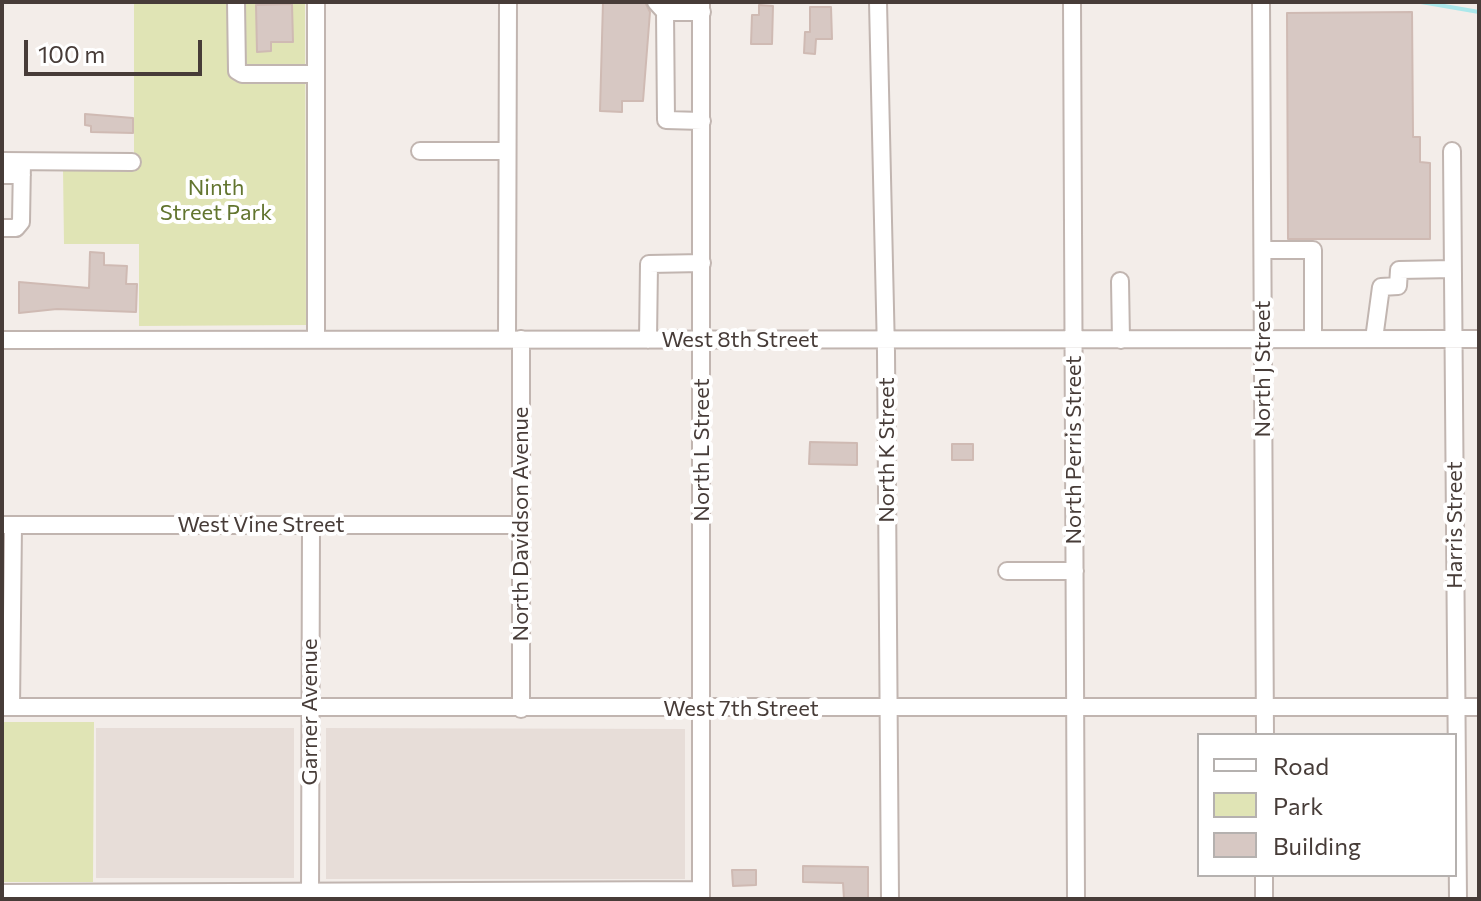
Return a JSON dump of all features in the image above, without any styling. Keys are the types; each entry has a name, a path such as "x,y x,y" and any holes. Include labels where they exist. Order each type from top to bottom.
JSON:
{"street":[{"path":"236,2 237,71 242,74 316,74"},
{"path":"316,2 316,339"},
{"name":"North Davidson Avenue","path":"508,2 507,151 521,525 521,709"},
{"name":"North K Street","path":"878,2 886,340 890,899"},
{"name":"North Perris Street","path":"1072,2 1076,899"},
{"name":"North J Street","path":"1261,2 1265,733"},
{"path":"701,7 660,7 666,120 702,121"},
{"name":"North L Street","path":"701,7 701,894"},
{"path":"420,151 507,151"},
{"name":"Harris Street","path":"1452,151 1456,733"},
{"path":"2,161 22,168"},
{"path":"2,175 22,168 132,162"},
{"path":"2,228 19,226 22,168"},
{"path":"1263,250 1313,250 1313,339"},
{"path":"648,340 649,264 702,263"},
{"path":"1374,339 1381,287 1398,286 1399,270 1453,269"},
{"path":"1120,281 1121,340"},
{"name":"West 8th Street","path":"2,340 1479,339"},
{"path":"6,707 8,525"},
{"name":"West Vine Street","path":"8,525 521,525"},
{"name":"Garner Avenue","path":"310,895 311,525"},
{"path":"1007,571 1075,571"},
{"name":"West 7th Street","path":"6,707 1479,707"},
{"name":"Harris Street","path":"1457,803 1458,899"},
{"path":"1264,877 1264,899"},
{"path":"2,893 701,894"}],"shaded area":[{"path":"96,728 294,728 294,878 96,878"},
{"path":"326,728 685,729 685,879 326,879"}],"green space":[{"name":"Ninth Street Park","path":"134,2 305,2 306,325 139,326 139,244 64,244 63,169 134,168"},
{"path":"2,722 94,722 93,882 2,882"}],"building":[{"path":"603,2 645,2 650,12 643,101 622,101 622,112 600,111"},
{"path":"292,4 293,42 271,42 271,51 257,52 256,5"},
{"path":"759,5 773,6 772,44 751,44 752,15 759,15"},
{"path":"810,7 831,7 832,39 816,39 815,54 804,53 805,32 810,32"},
{"path":"1412,12 1413,137 1420,137 1420,162 1430,163 1430,239 1288,239 1287,13"},
{"path":"85,114 133,118 133,133 91,132 91,126 85,125"},
{"path":"90,252 104,253 104,265 127,266 126,284 137,284 136,312 57,309 19,313 19,282 89,288"},
{"path":"810,442 857,443 857,465 809,464"},
{"path":"952,444 973,444 973,460 952,460"},
{"path":"803,866 868,867 868,899 844,899 843,883 803,882"},
{"path":"732,870 756,870 756,885 733,886"}],"waterway":[{"path":"1421,2 1479,12"}]}
